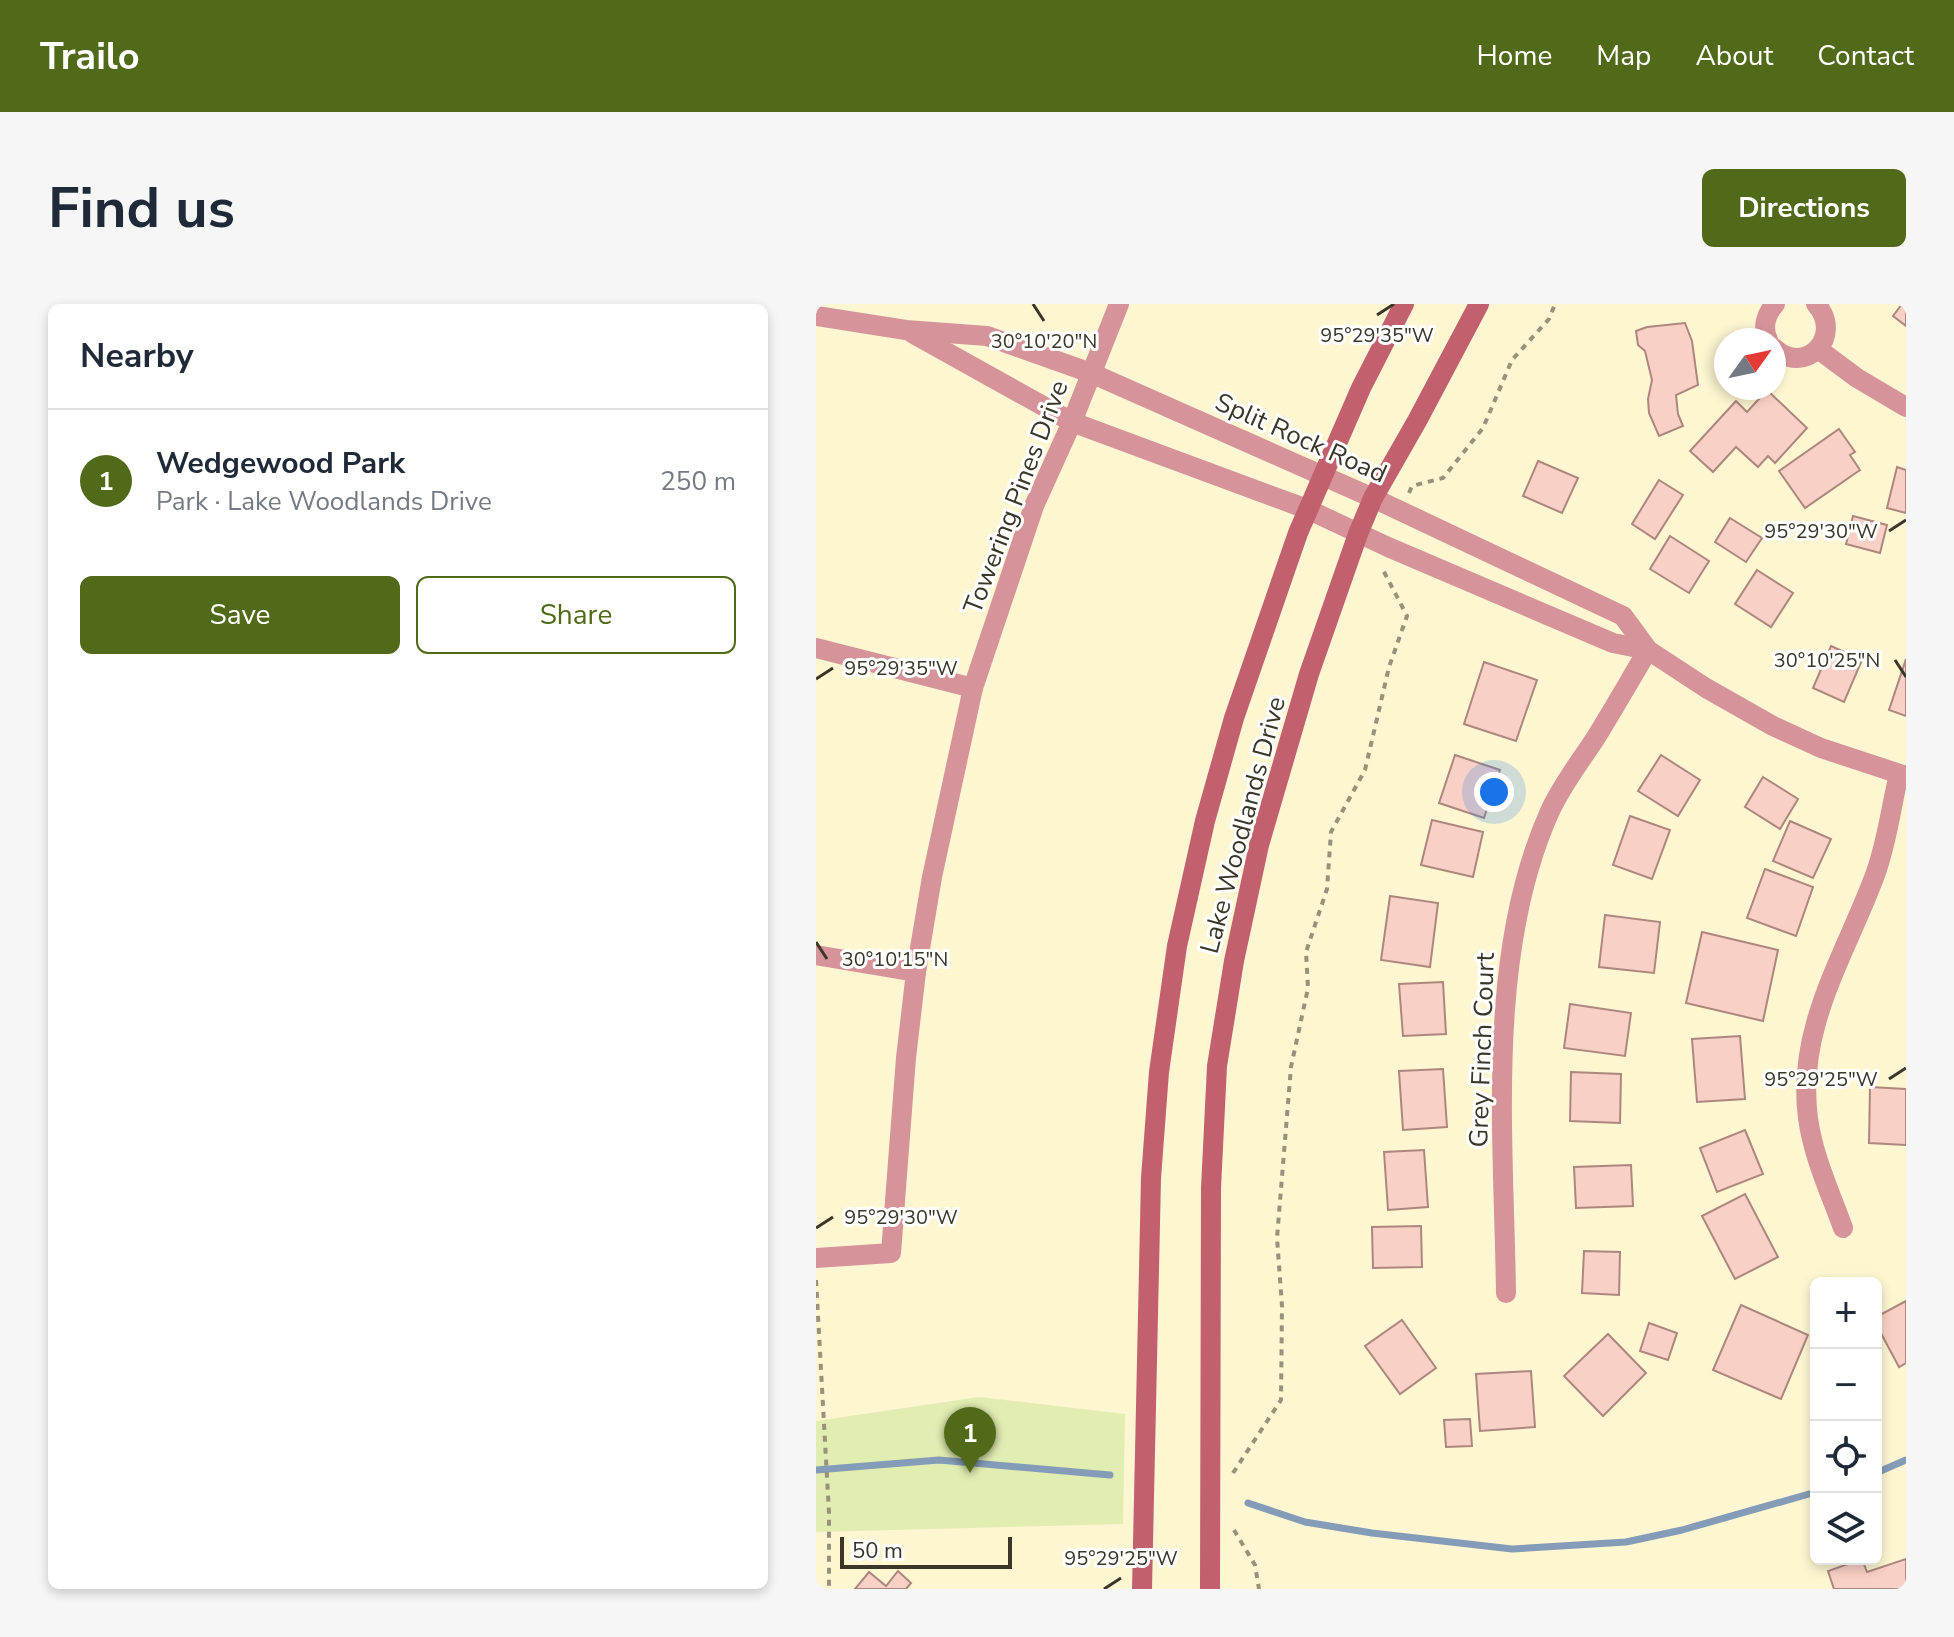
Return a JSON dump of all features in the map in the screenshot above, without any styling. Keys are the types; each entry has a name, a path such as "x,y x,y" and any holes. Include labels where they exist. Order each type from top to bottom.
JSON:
{"main road":[{"name":"Lake Woodlands Drive","path":"1142,1589 1151,1178 1159,1072 1175,962 1205,821 1234,718 1307,509 1361,388 1404,304"},
{"name":"Lake Woodlands Drive","path":"1210,1589 1211,1188 1217,1066 1234,961 1259,845 1309,674 1358,534 1373,498 1479,304"}],"street":[{"name":"Towering Pines Drive","path":"816,1258 891,1253 916,972 935,863 973,688 1034,506 1072,422 1119,304"},
{"path":"1766,328 1768,314 1775,304"},
{"path":"1786,355 1799,358 1818,349 1827,332 1827,322 1816,304"},
{"name":"Split Rock Road","path":"816,316 906,330 987,336 1091,373 1373,498 1623,616 1648,650 1706,688 1773,726 1821,748 1902,775"},
{"name":"Split Rock Road","path":"906,330 1072,422 1307,509 1358,534 1613,643 1648,650"},
{"path":"1818,349 1857,378 1906,407"},
{"path":"816,648 973,688"},
{"name":"Grey Finch Court","path":"1506,1293 1503,1056 1513,940 1522,897 1550,811 1648,650"},
{"path":"1843,1228 1813,1149 1806,1104 1806,1059 1821,1001 1877,870 1902,775"},
{"path":"816,955 916,972"}],"path":[{"path":"1402,512 1412,486 1443,478 1483,428 1512,360 1549,319 1555,304"},
{"path":"1233,1487 1233,1471 1281,1400 1282,1306 1277,1238 1291,1067 1308,988 1306,952 1327,889 1331,832 1365,770 1389,667 1407,616 1379,564 1388,547"},
{"path":"816,1277 829,1513 829,1589"},
{"path":"1234,1517 1234,1533 1255,1565 1259,1589"}],"green space":[{"path":"979,1397 1125,1414 1123,1524 816,1532 816,1421"}],"building":[{"path":"1902,304 1906,304 1906,326 1893,316"},
{"path":"1685,323 1692,341 1698,385 1676,395 1683,426 1659,436 1649,413 1652,380 1645,351 1638,345 1636,331"},
{"path":"1758,400 1778,400 1807,428 1775,463 1768,456 1758,467 1736,447 1713,472 1690,451 1736,401 1747,412"},
{"path":"1839,429 1855,452 1850,455 1860,470 1805,508 1779,471"},
{"path":"1538,461 1578,478 1562,513 1523,496"},
{"path":"1897,467 1906,470 1906,513 1887,508"},
{"path":"1659,480 1683,495 1655,539 1632,524"},
{"path":"1853,516 1887,525 1880,553 1846,544"},
{"path":"1730,518 1762,538 1746,562 1715,542"},
{"path":"1670,536 1709,561 1689,593 1650,569"},
{"path":"1757,570 1793,593 1771,627 1735,604"},
{"path":"1831,646 1862,660 1844,702 1813,688"},
{"path":"1906,659 1906,716 1889,710"},
{"path":"1484,662 1537,680 1516,741 1464,724"},
{"path":"1455,755 1500,770 1484,818 1439,803"},
{"path":"1661,755 1700,780 1678,816 1638,791"},
{"path":"1763,777 1798,799 1780,829 1745,807"},
{"path":"1630,816 1670,830 1652,879 1613,865"},
{"path":"1432,820 1483,832 1473,877 1421,865"},
{"path":"1790,821 1831,839 1813,878 1773,861"},
{"path":"1765,869 1813,887 1796,936 1747,918"},
{"path":"1390,896 1438,903 1430,967 1381,960"},
{"path":"1605,915 1660,922 1654,973 1599,967"},
{"path":"1702,932 1778,950 1763,1021 1686,1003"},
{"path":"1443,982 1446,1034 1403,1036 1399,984"},
{"path":"1570,1004 1631,1013 1625,1056 1564,1048"},
{"path":"1740,1036 1745,1099 1697,1102 1692,1039"},
{"path":"1443,1069 1447,1127 1403,1130 1399,1071"},
{"path":"1571,1072 1621,1074 1620,1123 1570,1121"},
{"path":"1870,1087 1906,1089 1906,1145 1869,1143"},
{"path":"1745,1130 1763,1174 1717,1192 1700,1148"},
{"path":"1424,1150 1428,1207 1388,1210 1384,1152"},
{"path":"1631,1165 1633,1206 1576,1208 1574,1167"},
{"path":"1745,1194 1778,1257 1735,1279 1702,1216"},
{"path":"1421,1226 1422,1267 1373,1268 1372,1227"},
{"path":"1584,1251 1620,1252 1619,1295 1582,1293"},
{"path":"1906,1301 1906,1363 1899,1367 1882,1335 1882,1314"},
{"path":"1741,1305 1808,1335 1781,1399 1713,1370"},
{"path":"1402,1320 1436,1368 1400,1394 1365,1346"},
{"path":"1649,1323 1677,1333 1668,1360 1640,1351"},
{"path":"1608,1334 1646,1373 1603,1416 1564,1376"},
{"path":"1531,1371 1535,1427 1480,1431 1476,1374"},
{"path":"1470,1419 1472,1446 1446,1447 1444,1420"},
{"path":"1906,1559 1906,1589 1834,1589 1828,1571 1845,1565 1864,1565 1867,1572"},
{"path":"898,1571 911,1583 906,1589 855,1589 869,1572 886,1586"}],"waterway":[{"path":"816,1470 939,1460 1110,1475"},
{"path":"1882,1470 1906,1460"},
{"path":"1248,1503 1305,1522 1512,1549 1626,1542 1682,1530 1812,1493"}],"place":[{"name":"Wedgewood Park","path":"970,1473"}]}
